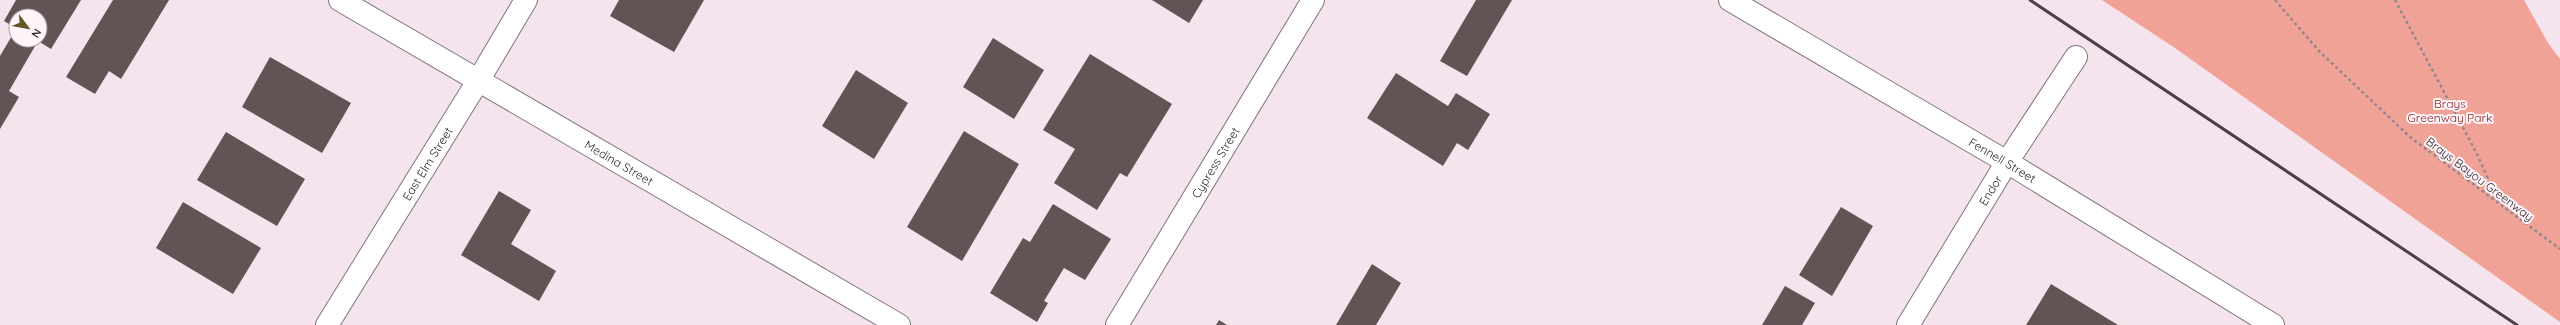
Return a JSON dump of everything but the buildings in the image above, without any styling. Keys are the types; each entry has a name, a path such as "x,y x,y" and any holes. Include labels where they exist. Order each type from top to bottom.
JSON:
{"street":[{"name":"Medina Street","path":"340,0 899,325"},
{"name":"East Elm Street","path":"327,325 478,81 526,0"},
{"name":"Cypress Street","path":"1117,325 1313,0"},
{"name":"Fennell Street","path":"1730,0 2007,162 2273,325"},
{"name":"Endor","path":"1908,325 2007,162 2076,58"}],"path":[{"name":"Brays Bayou Greenway","path":"2275,0 2319,51 2378,110 2438,160 2498,202 2560,249"},
{"path":"2395,0 2476,152 2498,202"}],"green space":[{"name":"Brays Greenway Park","path":"2102,0 2524,0 2548,43 2560,59 2560,322 2175,48"}],"railway":[{"path":"2030,0 2517,325"}]}
